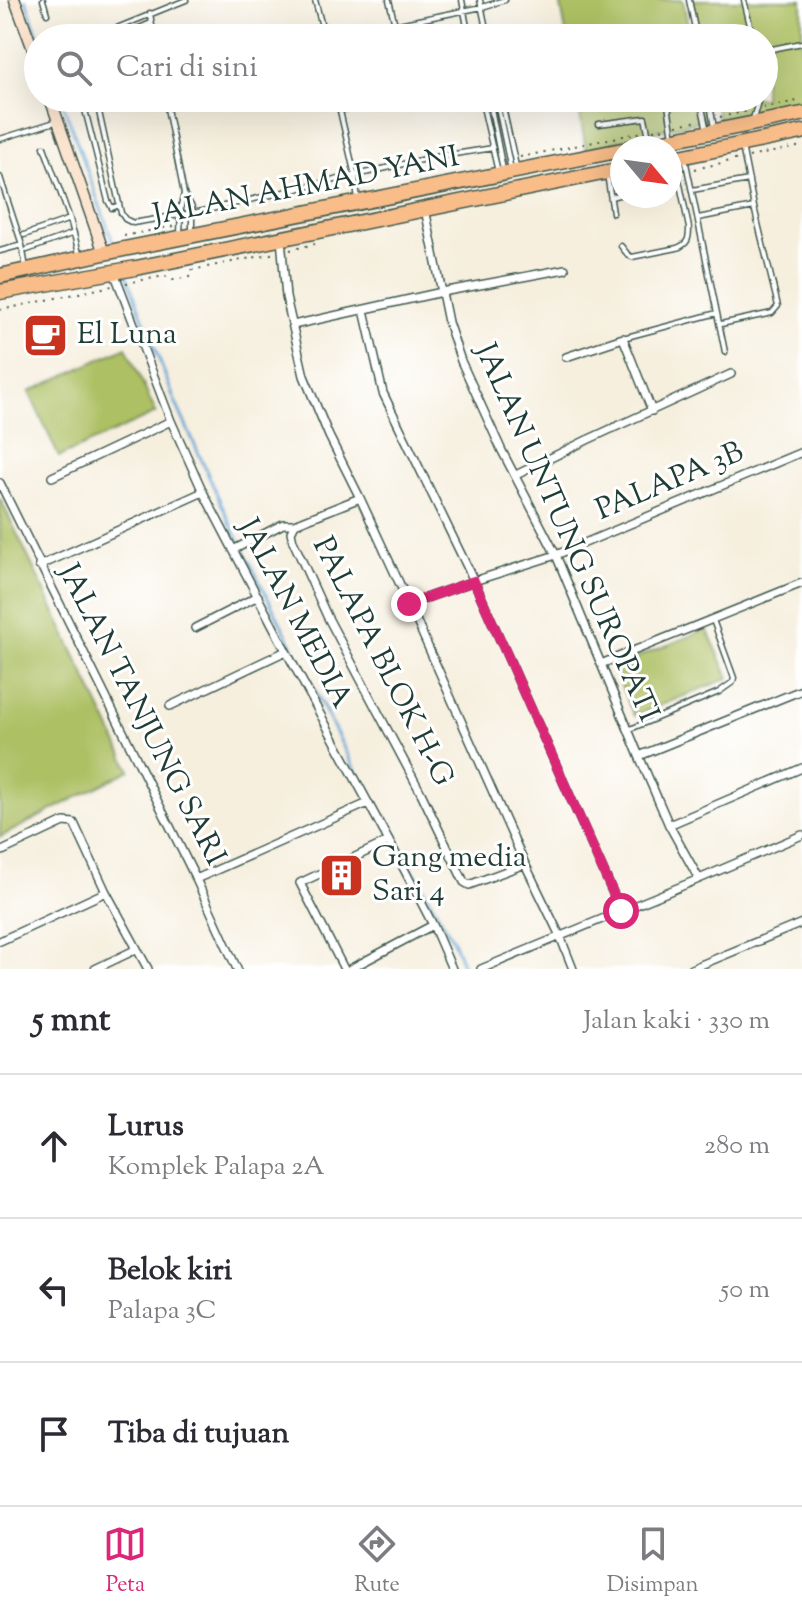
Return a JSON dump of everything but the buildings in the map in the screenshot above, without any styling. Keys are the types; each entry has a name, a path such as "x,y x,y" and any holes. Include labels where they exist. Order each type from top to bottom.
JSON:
{"highway":[{"path":"659,136 710,125 751,125 802,114"},
{"path":"682,160 743,151 802,132"},
{"name":"JALAN AHMAD YANI","path":"0,276 80,259 126,243 358,203 509,170 610,152"},
{"name":"JALAN AHMAD YANI","path":"0,292 135,275 281,238 610,171"}],"street":[{"path":"15,0 24,25"},
{"path":"55,112 106,252"},
{"name":"JALAN UNTUNG SUROPATI","path":"425,209 451,331 461,361 489,424 556,555 669,825 699,879"},
{"path":"281,238 286,297 304,376 573,969"},
{"path":"293,325 565,269"},
{"name":"JALAN MEDIA","path":"118,278 171,421 203,492 433,925 452,969"},
{"path":"364,310 383,393 474,581 621,911"},
{"path":"566,357 623,338 652,411"},
{"path":"516,475 731,374"},
{"path":"52,477 171,421"},
{"name":"PALAPA 3B","path":"409,604 556,555 802,452"},
{"name":"JALAN TANJUNG SARI","path":"0,483 196,879 237,969"},
{"path":"39,566 203,492"},
{"name":"PALAPA BLOK H-G","path":"360,498 295,524 291,530 327,616 467,885 525,864"},
{"path":"233,550 283,524 295,524"},
{"path":"601,664 802,583"},
{"path":"195,628 258,596"},
{"path":"170,706 286,651"},
{"path":"639,756 802,690"},
{"path":"669,825 802,768"},
{"path":"196,879 368,803"},
{"path":"0,852 64,822 72,822 148,969"},
{"path":"481,969 802,835"},
{"path":"389,841 300,883 320,923 347,969 433,925"},
{"path":"0,941 106,892"},
{"path":"691,969 802,923"},
{"path":"95,969 137,949"}],"lane":[{"path":"43,0 47,14"},
{"path":"124,24 186,0"},
{"path":"315,0 323,24"},
{"path":"389,0 395,24"},
{"path":"462,0 466,24"},
{"path":"480,0 485,24"},
{"path":"400,24 503,0"},
{"path":"689,0 694,24"},
{"path":"744,0 750,24"},
{"path":"150,13 151,23"},
{"path":"778,48 802,43"},
{"path":"86,112 110,207 119,205"},
{"path":"98,112 122,217 132,223 193,213 429,158 493,148"},
{"path":"168,112 184,194 182,233"},
{"path":"339,112 355,176 358,203"},
{"path":"484,112 493,148 509,170"},
{"path":"493,112 509,170"},
{"path":"500,112 509,170"},
{"path":"500,112 509,170"},
{"path":"669,112 673,133"},
{"path":"705,112 710,125"},
{"path":"710,112 710,125"},
{"path":"751,125 755,112"},
{"path":"87,117 99,115"},
{"path":"599,124 645,118 649,136"},
{"path":"0,139 58,122"},
{"path":"44,147 70,219 80,259"},
{"path":"721,324 772,313 777,307 743,151"},
{"path":"99,163 109,160"},
{"path":"682,167 692,190 725,352"},
{"path":"607,172 610,191"},
{"path":"0,177 22,245 26,270"},
{"path":"621,246 632,257 677,248 687,242 689,228 682,180"},
{"path":"692,190 749,180"},
{"path":"182,233 193,213 184,194"},
{"path":"698,219 754,207"},
{"path":"612,208 613,213"},
{"path":"24,235 70,219"},
{"path":"27,250 74,233"},
{"path":"0,251 22,245"},
{"path":"623,338 717,313"},
{"path":"628,730 719,692 733,682 712,619"}],"path":[{"path":"778,105 802,100"},
{"path":"659,136 710,125 747,112"},
{"path":"682,162 694,169 743,151 802,146"},
{"path":"509,170 610,147"},
{"path":"126,243 182,233"},
{"path":"0,310 135,275"}],"green space":[{"path":"560,0 683,0 687,24 564,24"},
{"path":"693,0 802,0 802,101 778,106 778,24 698,24"},
{"path":"579,112 705,112 707,119 638,136 610,136 610,143 586,149"},
{"path":"717,112 748,112 718,118"},
{"path":"126,347 156,413 59,457 29,392"},
{"path":"0,498 130,770 0,837"},
{"path":"707,629 729,678 634,716 613,667"}],"waterway":[{"path":"26,0 34,24"},
{"path":"66,112 114,245"},
{"path":"126,274 175,401 229,521 353,766 452,938 464,969"}],"place":[{"name":"El Luna","path":"46,335"},
{"name":"Gang media Sari 4","path":"341,875"}],"route":[{"path":"409,604 474,581 621,911"}]}
